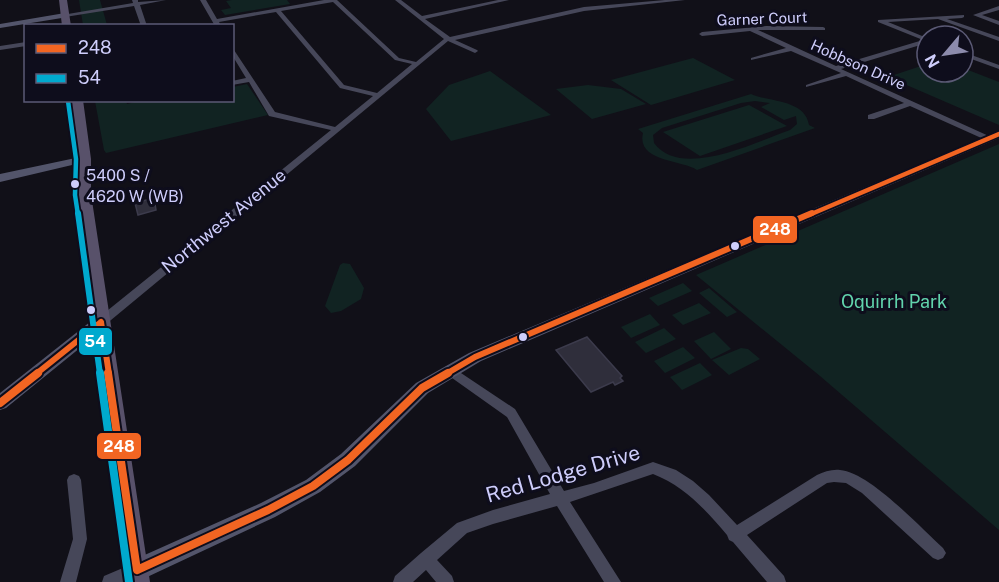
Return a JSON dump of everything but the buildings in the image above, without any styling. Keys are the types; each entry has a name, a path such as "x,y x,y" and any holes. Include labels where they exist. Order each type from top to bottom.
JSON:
{"main road":[{"path":"0,26 66,20 63,0"},
{"path":"77,102 85,159 84,194 137,576 313,486 348,460 422,388 449,370 573,314 993,136"},
{"path":"0,178 85,159"},
{"name":"Northwest Avenue","path":"0,403 101,322"}],"street":[{"path":"66,20 135,2 163,0"},
{"path":"203,0 217,23 334,0 396,58 418,64"},
{"path":"399,0 448,39 475,51"},
{"path":"420,18 506,0"},
{"path":"448,39 584,9 682,0"},
{"path":"135,2 143,24"},
{"path":"999,8 976,15 999,23"},
{"path":"277,10 342,87 379,95"},
{"path":"915,35 880,21 962,15"},
{"path":"939,17 999,39"},
{"name":"Garner Court","path":"702,34 750,29 823,29"},
{"name":"Hobbson Drive","path":"750,29 910,103 993,136"},
{"name":"Northwest Avenue","path":"101,322 448,39"},
{"path":"0,48 24,44"},
{"path":"834,69 915,44"},
{"path":"753,59 790,49"},
{"path":"234,52 272,114 336,129"},
{"path":"975,58 999,67"},
{"path":"808,86 846,74"},
{"path":"234,83 251,79"},
{"path":"871,117 910,103"},
{"path":"449,370 511,413 613,582"},
{"name":"Red Lodge Drive","path":"401,582 449,537 476,522 561,499 653,468 675,478 694,492 778,582"},
{"path":"734,535 822,479 837,475 856,480 867,488 938,553"},
{"path":"68,582 80,539 74,480"},
{"path":"426,558 446,582"},
{"path":"110,582 137,576"}],"green space":[{"path":"79,0 100,0 107,24 83,24"},
{"path":"287,0 290,4 225,15 221,10 231,8 226,1"},
{"path":"693,58 735,80 651,105 611,80"},
{"path":"915,68 915,84 975,84 975,73 999,82 999,125 888,77"},
{"path":"490,71 551,115 451,141 426,109 449,85"},
{"path":"247,84 268,115 106,153 104,150 95,102 126,102 127,104 134,102 234,102 234,87"},
{"path":"588,85 621,89 646,104 592,119 556,89"},
{"path":"751,94 801,110 809,125 815,128 697,170 653,155 647,150 643,143 643,133 638,129","holes":["755,101 770,103 761,107 784,120 796,116 797,124 790,130 739,149 700,158 682,158 666,154 654,143 653,135 662,128 741,103"]},
{"path":"749,105 787,126 700,156 663,132"},
{"name":"Oquirrh Park","path":"999,144 999,530 820,376 696,275"},
{"path":"350,264 364,288 361,299 341,311 331,313 325,306 340,265"},
{"path":"683,283 692,291 658,306 649,298"},
{"path":"709,288 737,312 727,317 699,293"},
{"path":"699,303 711,313 683,325 672,315"},
{"path":"650,314 660,325 631,338 621,327"},
{"path":"664,328 676,339 646,353 635,342"},
{"path":"714,332 731,349 711,359 694,341"},
{"path":"683,347 695,358 665,373 654,361"},
{"path":"741,348 748,349 760,359 729,375 712,360"},
{"path":"700,363 712,375 682,390 670,377"}],"transit line":[{"name":"54","path":"68,102 76,159 75,195 129,582"},
{"name":"248","path":"137,570 268,510 313,486 348,460 422,388 475,357 999,134"},
{"name":"248","path":"101,322 137,570"},
{"name":"248","path":"0,403 101,322"}],"place":[{"name":"5400 S / 4620 W (WB)","path":"75,184"}]}
